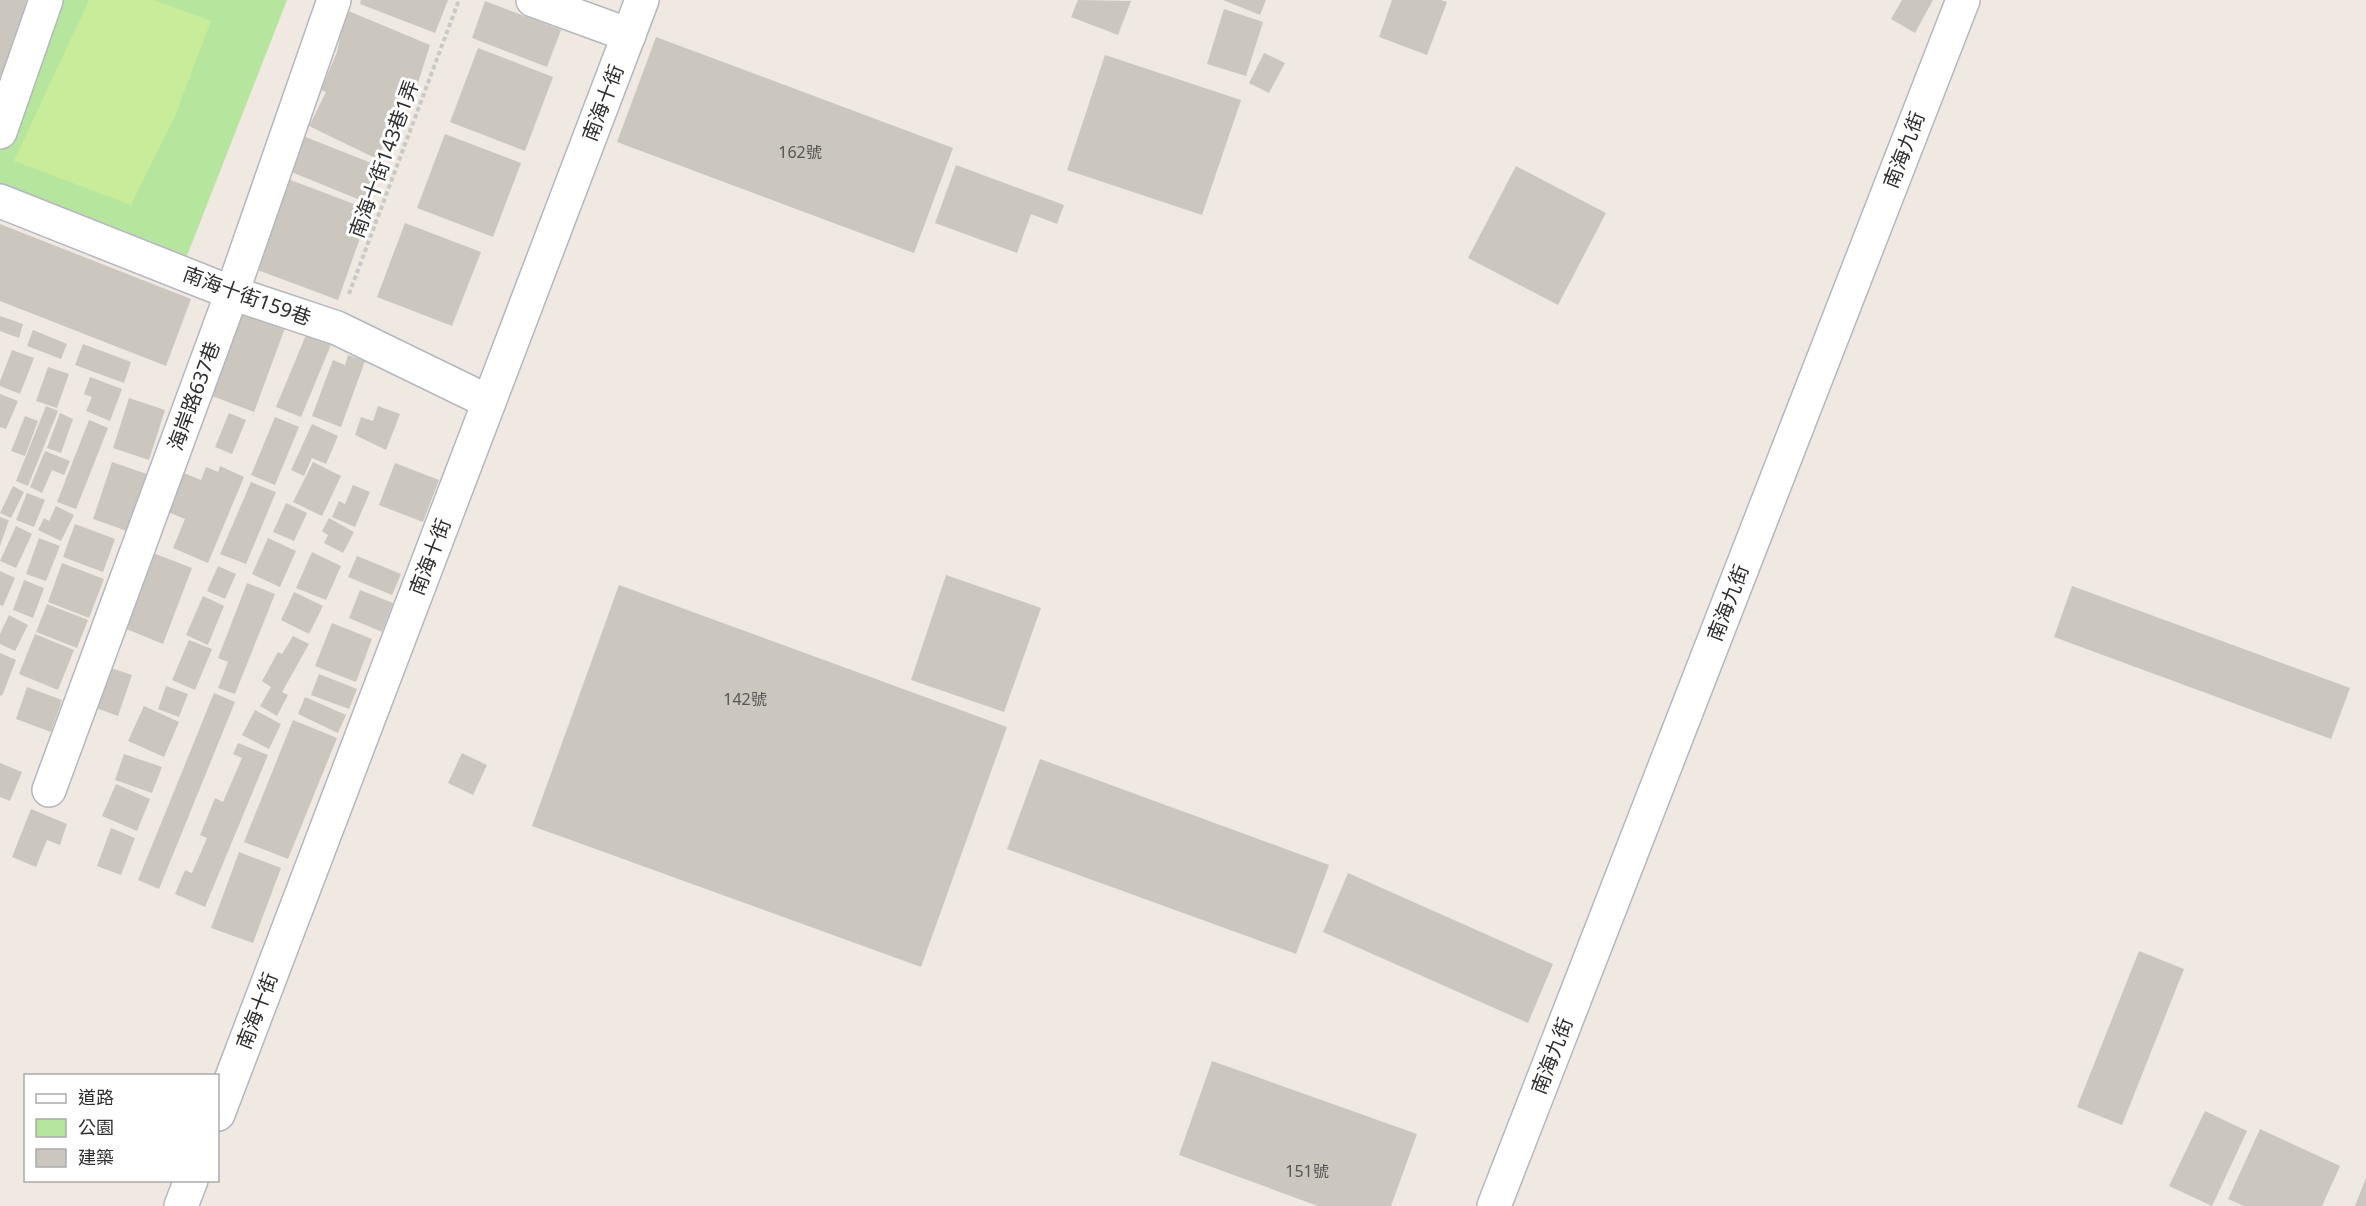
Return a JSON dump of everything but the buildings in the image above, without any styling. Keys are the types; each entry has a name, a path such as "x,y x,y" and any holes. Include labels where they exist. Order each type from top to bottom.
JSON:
{"street":[{"path":"0,132 46,0"},
{"name":"海岸路637巷","path":"49,790 232,293 334,0"},
{"path":"532,0 629,35"},
{"name":"南海十街","path":"219,1111 642,0"},
{"name":"南海九街","path":"1494,1206 1963,0"},
{"name":"南海十街159巷","path":"0,201 232,293 337,328 489,402"},
{"path":"181,1206 190,1182"}],"path":[{"name":"南海十街143巷1弄","path":"337,328 459,0"}],"green space":[{"path":"40,0 287,0 185,261 0,188 0,102"},
{"path":"89,0 154,0 211,21 175,116 131,205 14,161"}]}
